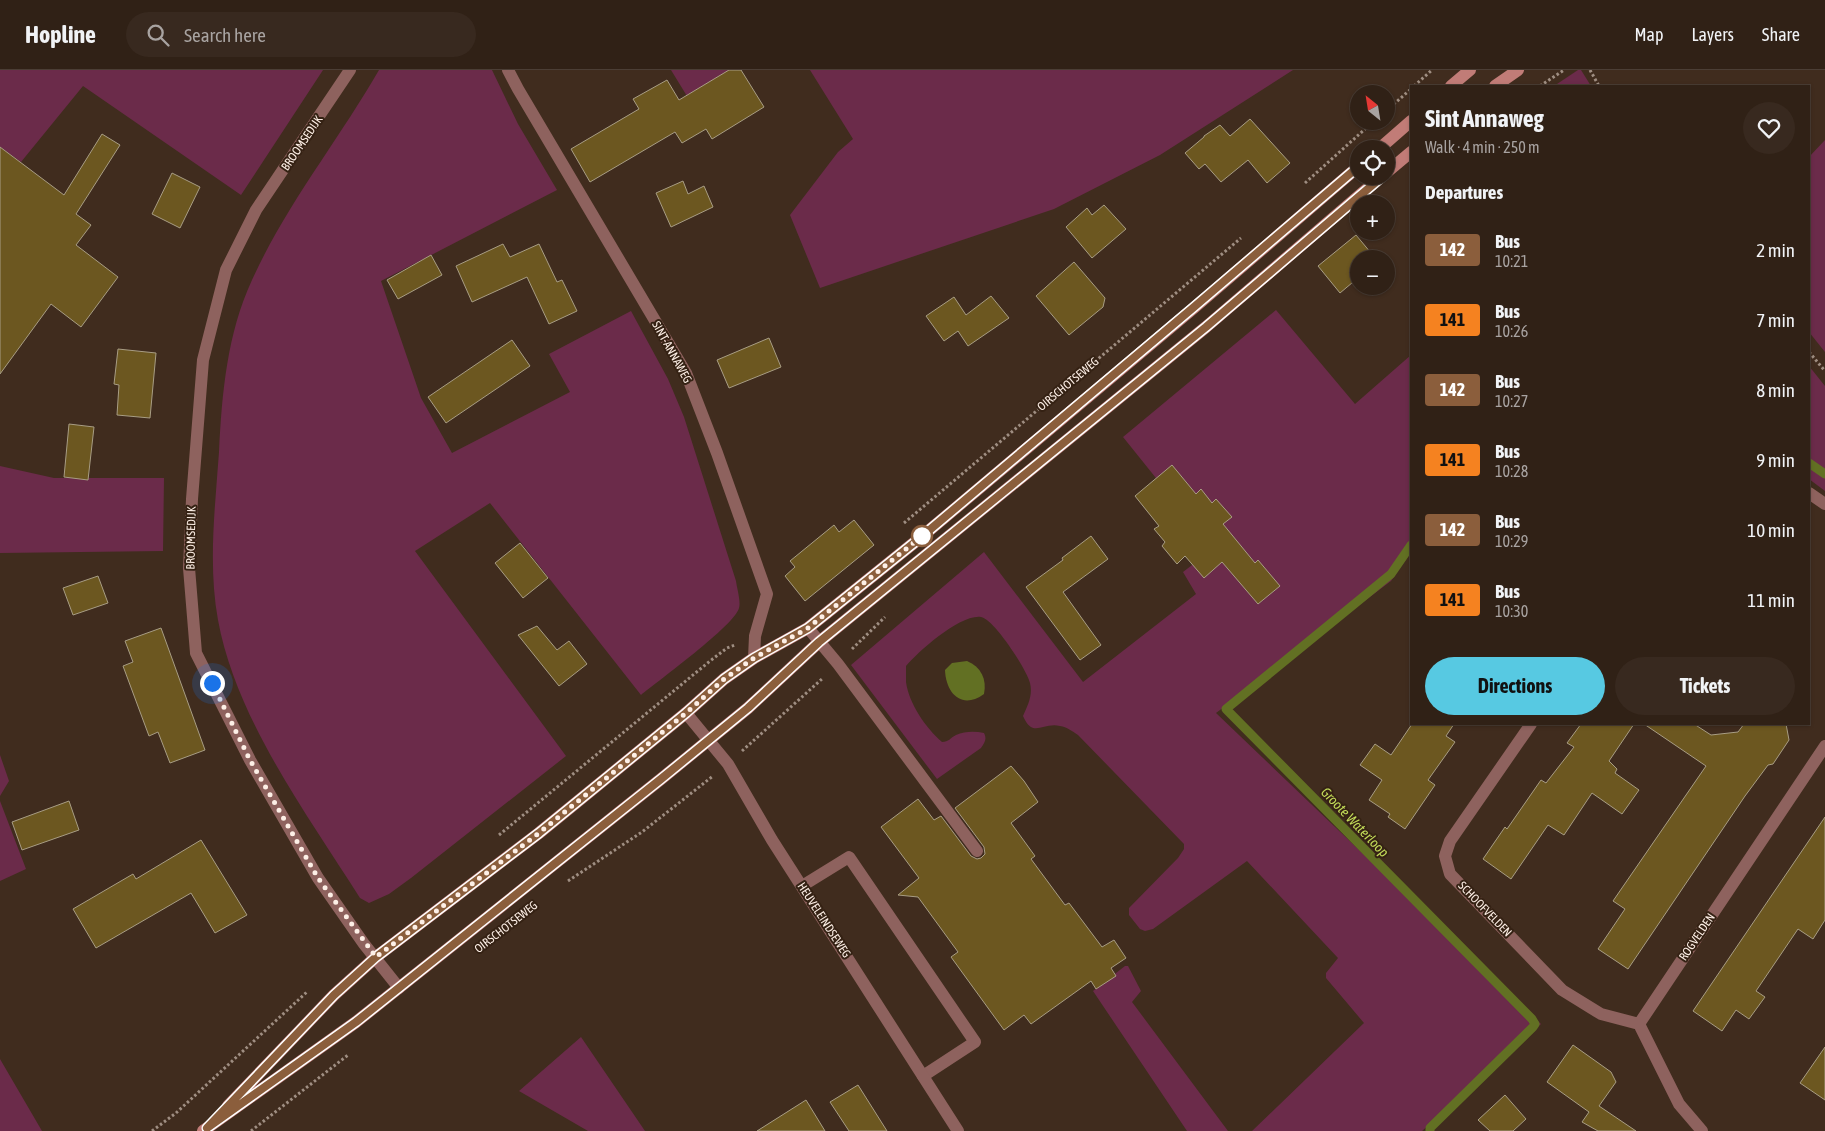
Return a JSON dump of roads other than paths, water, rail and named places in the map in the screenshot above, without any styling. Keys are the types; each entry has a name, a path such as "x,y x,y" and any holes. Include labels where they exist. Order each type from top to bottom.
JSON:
{"main road":[{"path":"1452,85 1470,70"},
{"path":"1496,85 1518,70"},
{"path":"1389,140 1410,122"},
{"path":"1395,165 1410,153"},
{"name":"OIRSCHOTSEWEG","path":"205,1130 334,995 376,957 539,833 686,713 724,679 754,658 808,628 920,538 1350,174"},
{"name":"OIRSCHOTSEWEG","path":"205,1130 356,1022 748,708 819,642 1206,327 1372,185"}],"street":[{"name":"BROOMSEDIJK","path":"350,70 256,210 226,270 203,360 192,499 189,568 196,653 250,760 318,878 399,988"},
{"name":"SINT-ANNAWEG","path":"508,70 686,373 718,453 766,594 755,636 754,658"},
{"path":"1810,494 1825,504"},
{"path":"808,628 838,664 978,851"},
{"name":"HEUVELEINDSEWEG","path":"686,713 728,764 772,840 958,1131"},
{"name":"SCHOOFVELDEN","path":"1530,725 1450,841 1445,856 1450,874 1562,990 1601,1014 1639,1024"},
{"name":"ROGVELDEN","path":"1639,1024 1825,746"},
{"path":"802,886 849,857 975,1042 923,1076"},
{"path":"1639,1024 1679,1104 1702,1131"}],"waterway":[{"path":"1810,464 1825,474"},
{"name":"Groote Waterloop","path":"1410,546 1391,574 1226,709 1535,1024 1430,1128 1430,1131"}]}
